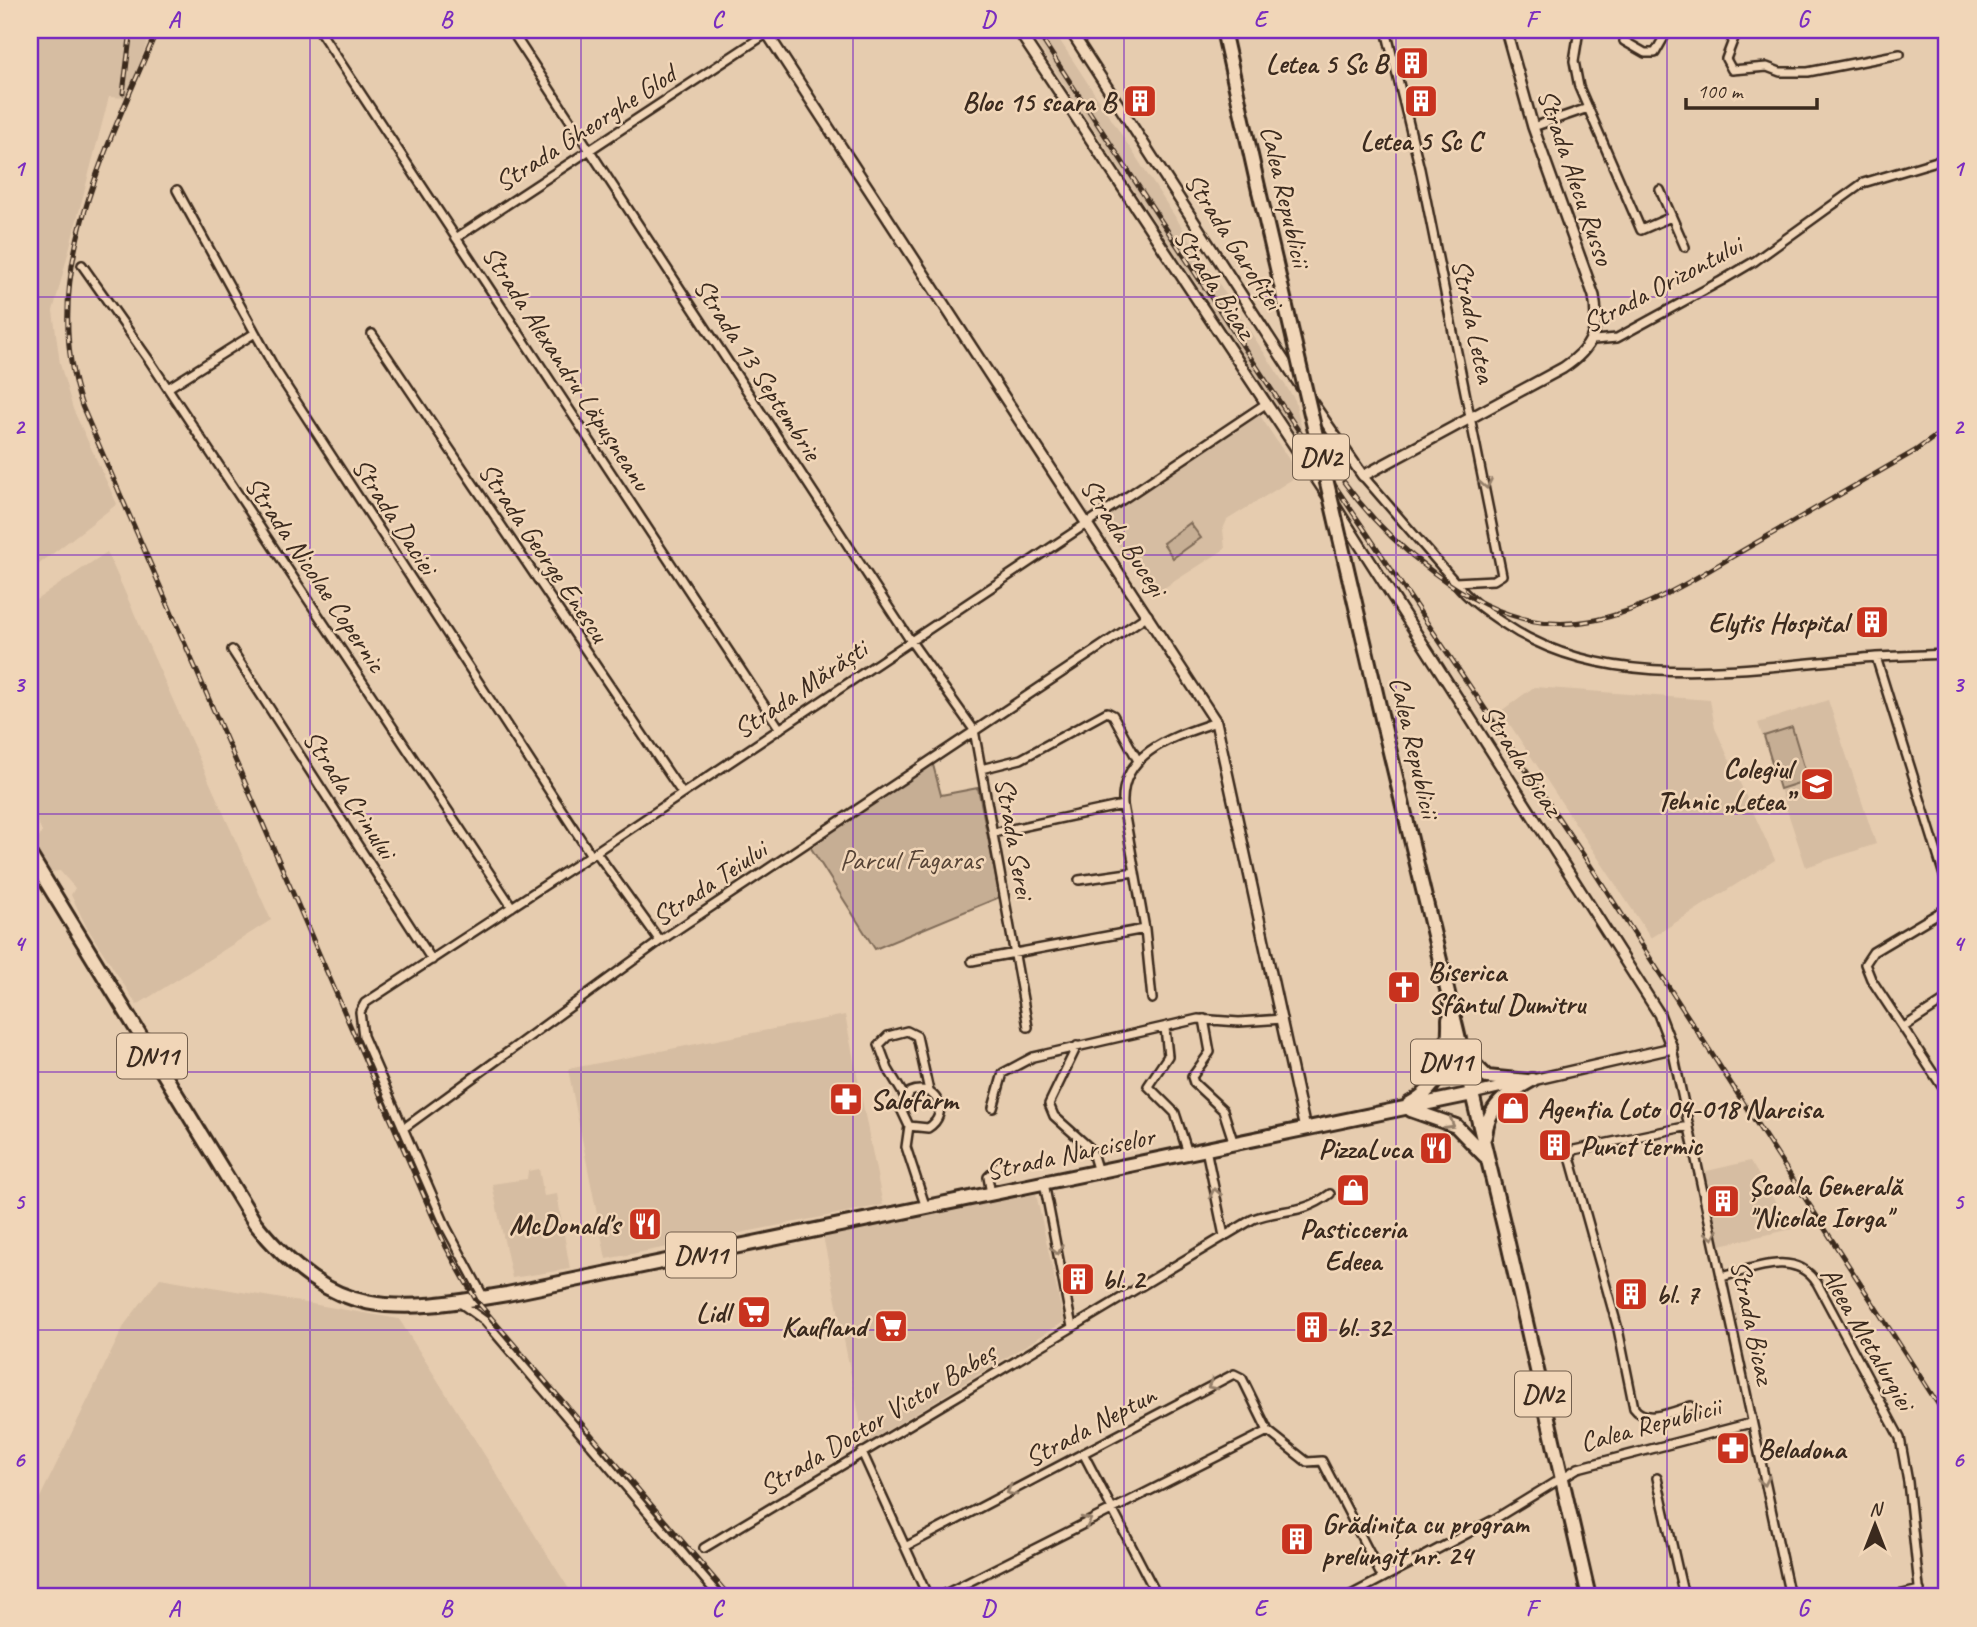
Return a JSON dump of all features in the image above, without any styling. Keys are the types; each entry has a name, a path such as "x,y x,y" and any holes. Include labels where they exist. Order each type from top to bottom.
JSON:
{"main road":[{"name":"Calea Republicii","path":"1223,30 1589,1597"},
{"name":"DN11","path":"30,855 232,1189 281,1253 323,1286 369,1304 415,1308 480,1299"},
{"name":"DN11","path":"1400,1109 1425,1094 1446,1064 1449,994"},
{"path":"1462,1052 1487,1077 1532,1080"},
{"path":"1485,1146 1486,1128 1493,1108 1506,1095 1532,1080"},
{"name":"Strada Narciselor","path":"480,1299 1472,1094"},
{"name":"DN11","path":"1400,1109 1426,1113 1456,1126 1488,1160"}],"street":[{"name":"Strada Alexandru Lăpușneanu","path":"319,30 780,729"},
{"name":"Strada 13 Septembrie","path":"511,30 910,640 974,730"},
{"name":"Strada Bicaz","path":"1018,30 1360,544 1433,663 1659,1014 1672,1048 1790,1597"},
{"name":"Strada Garofiței","path":"1070,30 1332,434 1363,476"},
{"name":"Strada Letea","path":"1387,30 1412,133 1503,575 1494,580 1455,582"},
{"name":"Strada Alecu Russo","path":"1506,30 1533,127 1594,296 1597,314 1594,340"},
{"path":"1513,30 1513,56"},
{"path":"1579,30 1574,61 1588,108 1641,230 1671,217"},
{"path":"1624,41 1646,52 1655,53 1668,30"},
{"path":"1737,30 1726,59 1732,70 1738,71 1767,67 1780,72 1808,72 1900,54"},
{"name":"Strada Gheorghe Glod","path":"456,238 768,31"},
{"name":"Strada Bucegi","path":"768,31 1216,722 1305,1129"},
{"path":"1533,127 1588,108"},
{"name":"Strada Orizontului","path":"1363,476 1563,368 1584,352 1594,340 1617,338 1721,281 1755,261 1863,183 1947,158"},
{"name":"Strada Daciei","path":"177,190 282,381 594,854 660,942"},
{"path":"1660,190 1685,247"},
{"name":"Strada Nicolae Copernic","path":"82,265 168,388 512,907"},
{"path":"168,388 255,333"},
{"name":"Strada George Enescu","path":"372,334 682,793"},
{"name":"Strada Mărăști","path":"404,1128 363,1036 359,1012 365,1003 594,854 1267,403"},
{"path":"1363,476 1455,582 1485,611 1520,635 1566,657 1621,668 1690,670 1947,654"},
{"name":"Strada Teiului","path":"404,1128 660,942 1148,615"},
{"name":"Strada Crinului","path":"232,650 432,960"},
{"path":"1876,657 1947,885"},
{"path":"981,769 1021,759 1107,712 1113,715 1137,759"},
{"path":"1152,999 1145,929 1123,805 1125,786 1137,759 1175,738 1216,722"},
{"name":"Strada Serei","path":"974,730 1028,1027"},
{"path":"993,833 1123,805"},
{"path":"1079,880 1135,872"},
{"path":"1947,908 1867,957 1866,971 1947,1094"},
{"path":"972,961 1145,929"},
{"path":"1904,1027 1947,999"},
{"path":"993,1108 1003,1073 1033,1057 1204,1019 1239,1022 1282,1019"},
{"path":"1204,1019 1210,1052 1192,1077 1194,1083 1223,1110 1234,1144"},
{"path":"1166,1028 1168,1056 1149,1080 1148,1086 1175,1113 1188,1153"},
{"path":"905,1097 888,1069 879,1045 888,1036 907,1031 917,1036 929,1091 939,1100 938,1119 922,1129 909,1126"},
{"path":"1077,1046 1049,1104 1054,1116 1091,1149 1098,1172"},
{"name":"Strada Narciselor","path":"1472,1094 1672,1048"},
{"path":"926,1208 906,1147 909,1126 901,1109 905,1097 916,1090 929,1091"},
{"path":"1689,1126 1574,1150 1570,1157 1618,1329 1633,1408 1638,1414 1647,1417 1691,1406"},
{"path":"404,1128 480,1299"},
{"path":"1206,1149 1224,1236"},
{"path":"991,1194 989,1173 1002,1163"},
{"path":"1044,1183 1072,1327"},
{"name":"Strada Doctor Victor Babeș","path":"704,1548 1253,1219 1274,1211 1298,1212 1330,1194"},
{"name":"Aleea Metalurgiei","path":"1721,1277 1789,1262 1809,1271 1900,1438 1920,1594"},
{"path":"460,1303 485,1321 720,1597"},
{"name":"Strada Neptun","path":"905,1547 1234,1374 1242,1378 1269,1431"},
{"name":"Calea Republicii","path":"1562,1476 1578,1468 1751,1423"},
{"path":"939,1597 1269,1431 1307,1462 1322,1461 1382,1577"},
{"path":"862,1452 928,1597"},
{"path":"1083,1453 1158,1597"},
{"path":"1347,1597 1493,1520 1562,1476"},
{"path":"1657,1478 1684,1597"},
{"path":"1889,1597 1920,1594"}],"shaded area":[{"path":"30,30 152,30 126,98 109,97 53,311 60,364 73,409 117,504 30,571"},
{"path":"1028,30 1053,30 1295,400 1307,452"},
{"path":"1259,414 1299,475 1227,520 1223,529 1225,549 1153,595 1101,520"},
{"path":"107,552 271,920 137,1005 86,926 71,895 75,888 60,871 50,872 33,847 42,832 30,802 30,604"},
{"path":"1534,687 1710,700 1715,728 1775,860 1651,938 1501,711"},
{"name":"Colegiul Tehnic „Letea”","path":"1828,700 1876,844 1806,867 1758,723"},
{"path":"845,1015 883,1205 606,1259 568,1069"},
{"path":"1750,1161 1792,1229 1720,1245 1703,1172"},
{"path":"539,1169 544,1196 557,1194 570,1269 512,1278 492,1184 527,1179 528,1171"},
{"path":"1036,1194 1064,1322 865,1444 823,1236"},
{"path":"160,1278 399,1319 574,1597 30,1597 30,1518 125,1324"}],"green space":[{"path":"1190,523 1201,538 1173,558 1163,543"},
{"path":"1792,727 1808,780 1780,789 1764,736"},
{"name":"Parcul Fagaras","path":"932,761 941,795 978,788 1000,897 875,949 809,845"}],"railway":[{"path":"123,93 131,30"},
{"path":"157,30 99,167 73,261 68,309 70,357 82,406 446,1247 476,1300 730,1597"},
{"path":"1036,30 1321,465 1586,859 1947,1418"},
{"path":"1344,482 1362,505 1407,551 1462,592 1520,618 1549,623 1577,623 1630,610 1682,586 1915,451 1947,428"}],"place":[{"name":"Letea 5 Sc B","path":"1412,63"},
{"name":"Bloc 15 scara B","path":"1140,101"},
{"name":"Letea 5 Sc C","path":"1421,101"},
{"name":"Elytis Hospital","path":"1872,622"},
{"name":"Colegiul Tehnic „Letea”","path":"1817,784"},
{"name":"Biserica Sfântul Dumitru","path":"1404,987"},
{"name":"Salofarm","path":"846,1099"},
{"name":"Agentia Loto 04-018 Narcisa","path":"1513,1108"},
{"name":"Punct termic","path":"1555,1145"},
{"name":"PizzaLuca","path":"1436,1148"},
{"name":"Pasticceria Edeea","path":"1353,1190"},
{"name":"Școala Generală \"Nicolae Iorga\"","path":"1723,1201"},
{"name":"McDonald's","path":"645,1224"},
{"name":"bl. 2","path":"1078,1279"},
{"name":"bl. 7","path":"1631,1294"},
{"name":"Lidl","path":"754,1312"},
{"name":"Kaufland","path":"891,1326"},
{"name":"bl. 32","path":"1312,1327"},
{"name":"Beladona","path":"1733,1448"},
{"name":"Grădinița cu program prelungit nr. 24","path":"1297,1539"}]}
